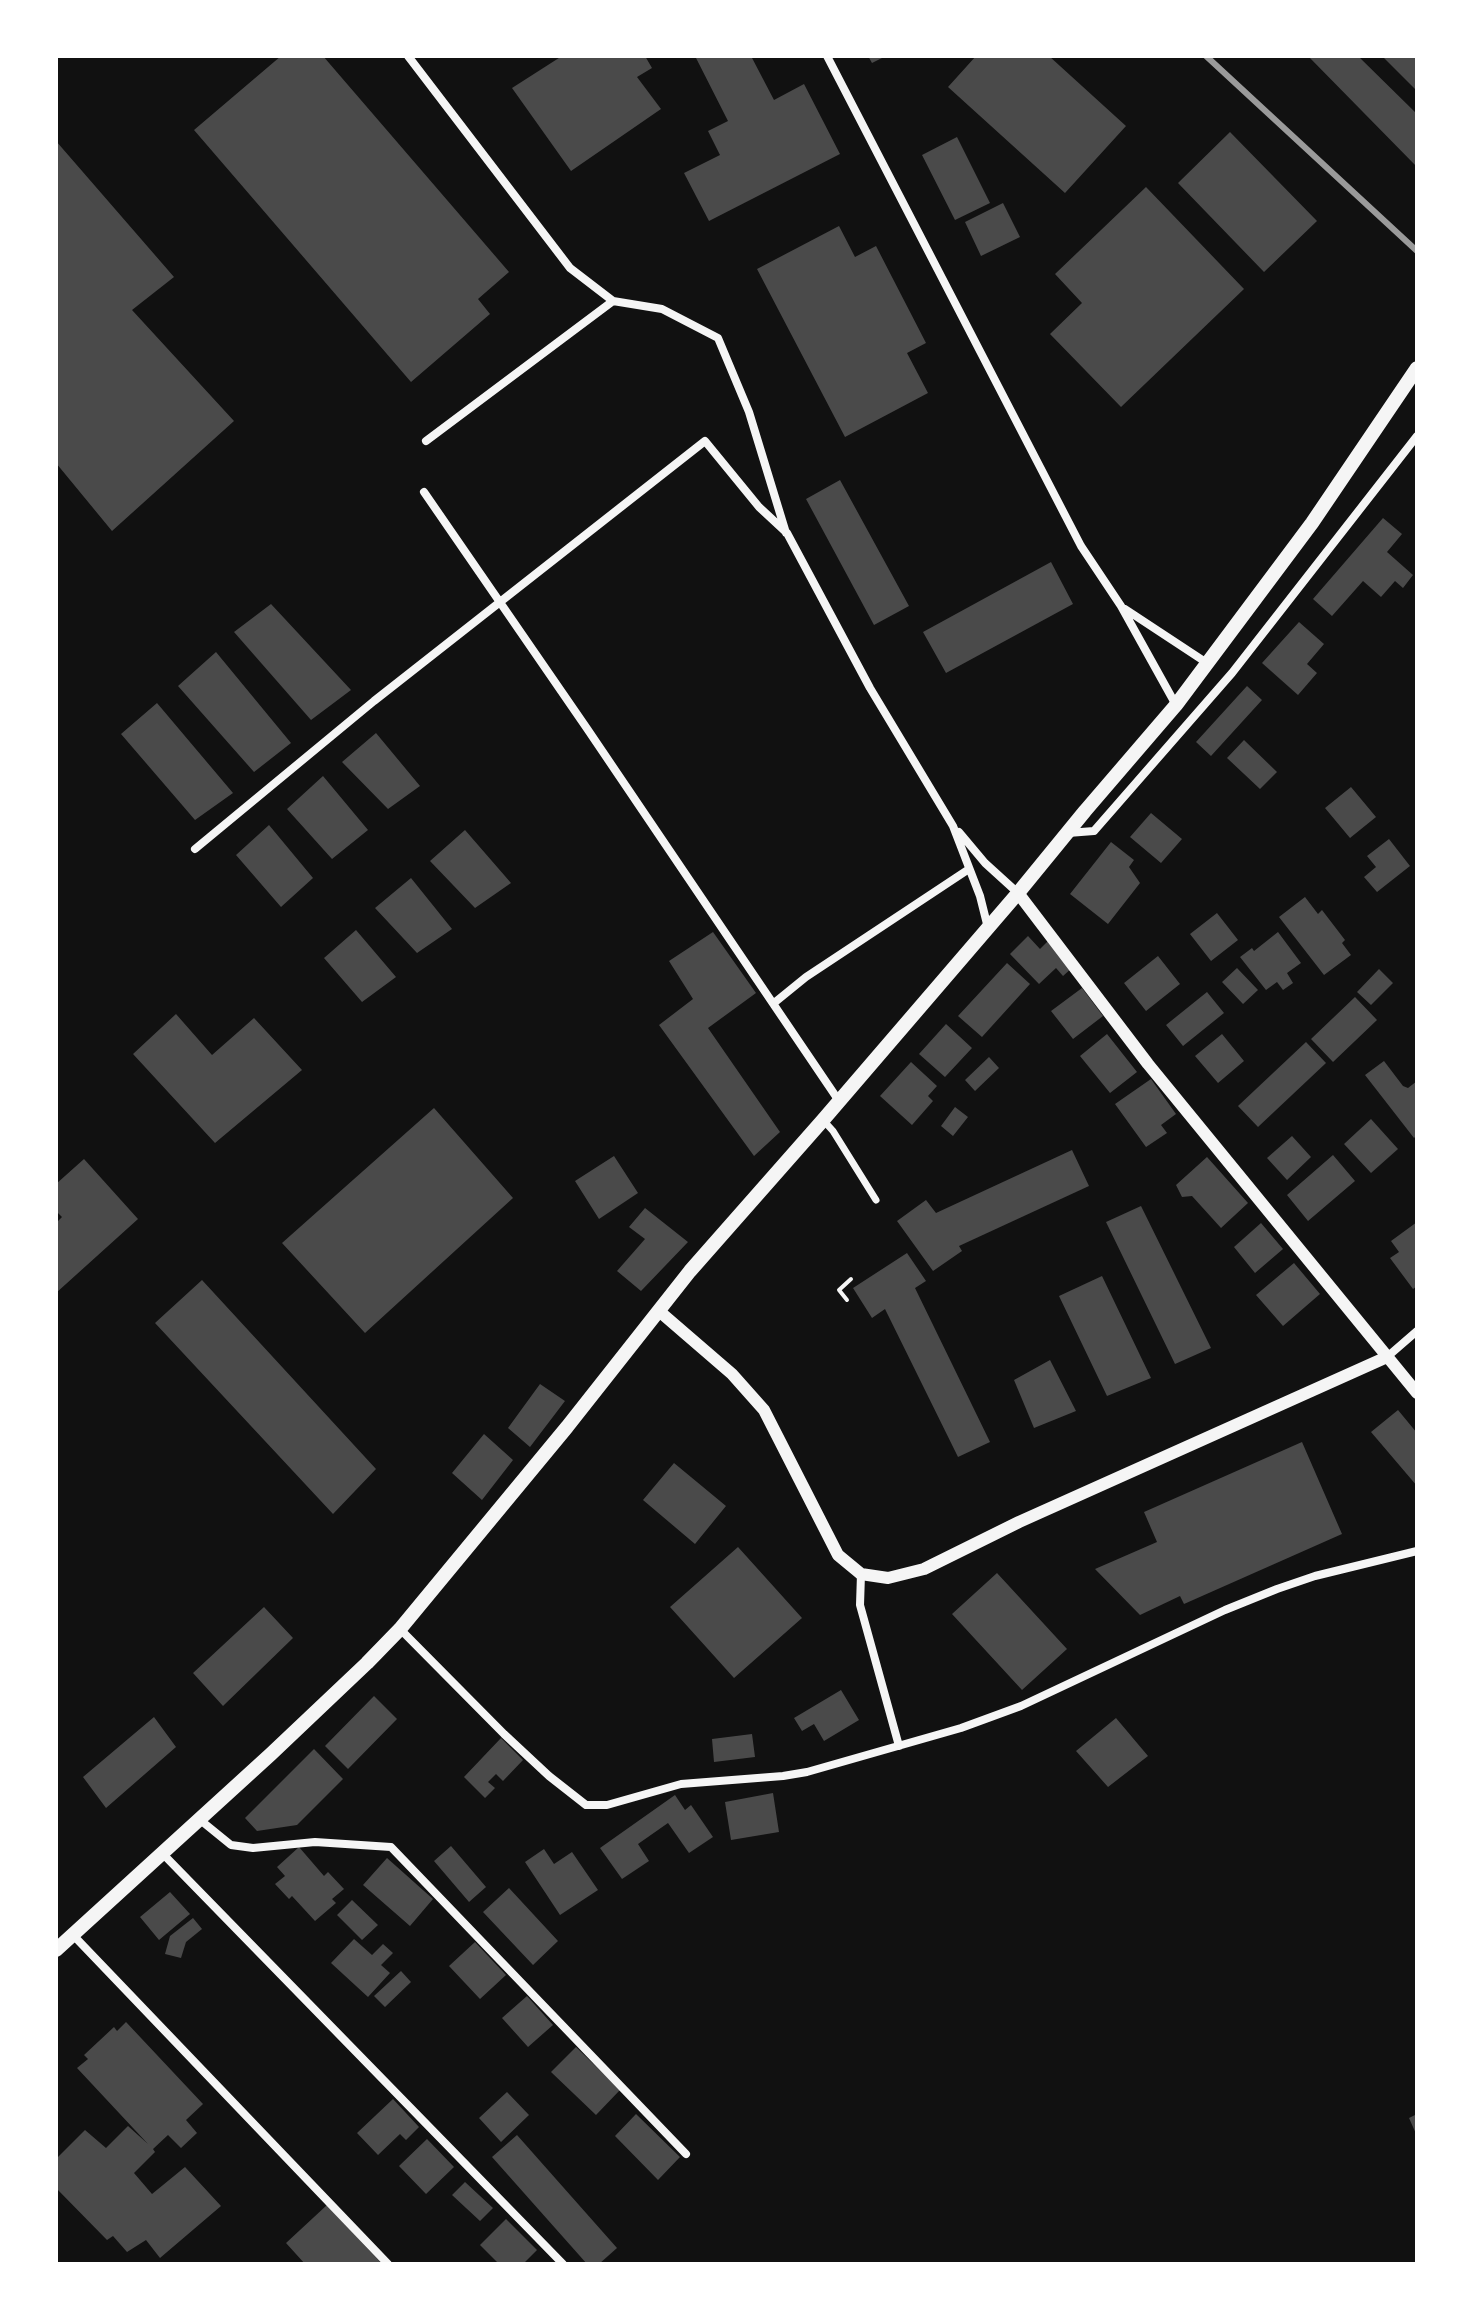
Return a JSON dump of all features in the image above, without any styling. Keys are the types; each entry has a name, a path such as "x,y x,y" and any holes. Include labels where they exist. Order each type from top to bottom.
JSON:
{"main road":[{"path":"56,1950 400,1629 567,1427 690,1271 988,928 1176,705 1312,523 1417,368"}],"street":[{"path":"408,56 570,268 613,301 662,309 718,338 749,412 787,533 870,688 953,826 985,863 1018,893 1148,1064 1417,1393"},
{"path":"827,56 1081,546 1121,606 1176,705"},
{"path":"426,441 613,301"},
{"path":"1067,833 1094,831 1232,673 1417,436"},
{"path":"195,849 374,701 705,441 759,507 787,533"},
{"path":"424,492 839,1101"},
{"path":"1121,606 1207,663"},
{"path":"953,826 980,896 988,928"},
{"path":"774,1003 806,977 969,869"},
{"path":"823,1120 876,1200"},
{"path":"659,1311 732,1374 764,1410 838,1555 861,1574 888,1578 924,1569 1019,1522 1387,1357 1417,1331"},
{"path":"400,1629 549,1776 586,1805 607,1805 681,1784 807,1772 961,1728 1021,1706 1225,1610 1277,1589 1315,1576 1417,1551"},
{"path":"861,1574 860,1605 899,1746"},
{"path":"199,1819 231,1845 242,1847 315,1842 391,1847 686,2154"},
{"path":"162,1853 563,2264"},
{"path":"73,1935 388,2264"}],"path":[{"path":"847,1300 839,1290 851,1279"}],"building":[{"path":"281,56 323,56 509,272 478,299 490,314 411,382 194,130"},
{"path":"562,56 645,56 652,68 637,77 661,109 571,171 512,88"},
{"path":"695,56 751,56 774,100 804,84 840,154 709,221 684,173 720,155 708,131 728,121"},
{"path":"868,56 886,56 872,63"},
{"path":"976,56 1049,56 1126,126 1065,193 948,87"},
{"path":"1308,56 1358,56 1417,114 1417,167"},
{"path":"1382,56 1417,56 1417,91"},
{"path":"1230,132 1317,221 1264,272 1178,183"},
{"path":"957,137 990,203 955,220 922,155"},
{"path":"56,141 174,277 132,310 234,421 112,531 56,463"},
{"path":"1146,187 1244,289 1121,407 1050,334 1082,303 1055,274"},
{"path":"1003,203 1020,237 981,256 965,222"},
{"path":"839,226 855,257 876,246 926,343 907,353 928,393 845,437 757,269"},
{"path":"840,480 909,606 874,625 806,499"},
{"path":"1383,518 1402,534 1387,552 1413,575 1403,588 1395,581 1381,597 1363,581 1332,616 1313,599"},
{"path":"1051,562 1073,604 946,673 923,632"},
{"path":"271,604 351,690 311,720 234,632"},
{"path":"1299,622 1324,644 1307,664 1317,673 1298,695 1262,663"},
{"path":"216,652 291,743 254,772 178,686"},
{"path":"1247,686 1262,700 1211,756 1196,742"},
{"path":"157,703 233,793 195,820 121,734"},
{"path":"376,733 420,786 388,809 342,762"},
{"path":"1244,740 1277,772 1260,789 1227,758"},
{"path":"323,776 368,830 332,859 287,809"},
{"path":"1351,787 1376,817 1350,838 1325,808"},
{"path":"1151,813 1182,839 1161,863 1130,837"},
{"path":"269,825 313,878 281,907 236,855"},
{"path":"465,830 511,883 475,908 430,861"},
{"path":"1389,839 1410,866 1377,892 1364,877 1376,867 1367,856"},
{"path":"1111,842 1134,860 1129,867 1140,883 1108,924 1070,894"},
{"path":"411,878 452,929 417,953 375,908"},
{"path":"1305,897 1318,914 1322,910 1345,940 1342,943 1351,955 1324,975 1279,917"},
{"path":"1217,913 1238,940 1211,961 1190,934"},
{"path":"356,930 396,977 362,1002 324,958"},
{"path":"713,932 756,993 708,1028 780,1132 754,1156 659,1025 693,999 669,961"},
{"path":"1278,932 1301,963 1287,973 1293,983 1283,990 1277,982 1266,990 1240,957 1252,948 1254,951"},
{"path":"1028,936 1040,949 1048,941 1073,967 1063,976 1056,968 1039,984 1010,954"},
{"path":"1158,956 1180,984 1146,1011 1124,983"},
{"path":"1007,963 1030,984 982,1037 958,1016"},
{"path":"1237,968 1258,990 1243,1004 1222,982"},
{"path":"1379,969 1393,983 1371,1005 1357,992"},
{"path":"1082,988 1103,1016 1073,1039 1051,1011"},
{"path":"1207,992 1224,1013 1183,1046 1166,1025"},
{"path":"1355,997 1377,1020 1333,1062 1311,1039"},
{"path":"176,1014 212,1055 254,1018 302,1070 215,1143 133,1054"},
{"path":"946,1024 972,1048 945,1077 919,1054"},
{"path":"1107,1034 1137,1072 1110,1093 1080,1056"},
{"path":"1222,1034 1244,1061 1218,1083 1195,1056"},
{"path":"1306,1042 1326,1063 1258,1127 1238,1106"},
{"path":"989,1057 999,1068 975,1091 965,1080"},
{"path":"1384,1061 1403,1086 1408,1088 1417,1081 1417,1135 1414,1138 1365,1075"},
{"path":"911,1062 937,1086 928,1096 933,1101 912,1125 880,1096"},
{"path":"1151,1079 1176,1114 1161,1125 1167,1133 1146,1147 1115,1104"},
{"path":"955,1107 968,1117 953,1136 941,1126"},
{"path":"434,1108 513,1198 365,1333 282,1243"},
{"path":"1371,1119 1398,1149 1371,1173 1344,1144"},
{"path":"1292,1136 1311,1157 1287,1180 1267,1158"},
{"path":"1072,1150 1089,1186 959,1246 962,1251 933,1271 897,1221 926,1200 936,1213"},
{"path":"1333,1155 1355,1181 1308,1221 1287,1195"},
{"path":"614,1156 638,1193 599,1219 575,1181"},
{"path":"1207,1157 1248,1203 1221,1228 1192,1196 1182,1197 1176,1185"},
{"path":"84,1159 138,1219 56,1293 56,1223 62,1217 56,1211 56,1184"},
{"path":"1141,1206 1211,1348 1175,1364 1106,1222"},
{"path":"645,1208 688,1242 641,1291 617,1271 645,1239 629,1227"},
{"path":"1417,1222 1417,1286 1413,1289 1390,1258 1399,1252 1391,1241"},
{"path":"1261,1223 1283,1249 1255,1273 1234,1247"},
{"path":"907,1253 926,1281 915,1288 990,1442 958,1457 885,1309 872,1318 853,1288"},
{"path":"1294,1263 1320,1294 1283,1326 1256,1295"},
{"path":"1102,1276 1151,1378 1107,1396 1059,1296"},
{"path":"202,1280 376,1469 333,1514 155,1323"},
{"path":"1050,1360 1076,1411 1034,1428 1014,1380"},
{"path":"540,1384 565,1401 530,1447 508,1428"},
{"path":"1398,1410 1417,1433 1417,1486 1371,1432"},
{"path":"484,1434 513,1460 482,1500 452,1473"},
{"path":"1302,1442 1342,1534 1184,1604 1180,1596 1140,1615 1095,1569 1157,1542 1144,1512"},
{"path":"674,1463 726,1506 695,1544 643,1500"},
{"path":"738,1547 802,1618 734,1678 670,1607"},
{"path":"997,1573 1067,1649 1022,1690 952,1614"},
{"path":"264,1607 293,1638 223,1706 193,1673"},
{"path":"841,1690 859,1720 824,1741 814,1724 802,1731 794,1718"},
{"path":"374,1696 397,1719 348,1769 325,1746"},
{"path":"154,1717 176,1747 106,1808 83,1777"},
{"path":"1116,1718 1148,1756 1108,1787 1076,1751"},
{"path":"752,1734 755,1757 714,1762 712,1739"},
{"path":"501,1738 523,1760 503,1781 496,1774 488,1782 495,1788 485,1798 464,1777"},
{"path":"314,1749 343,1779 297,1825 257,1831 245,1818"},
{"path":"773,1793 779,1832 731,1840 725,1802"},
{"path":"675,1795 685,1810 691,1805 713,1837 689,1853 668,1823 638,1844 649,1861 622,1879 600,1848"},
{"path":"451,1846 486,1887 469,1902 434,1861"},
{"path":"299,1847 324,1876 328,1872 344,1889 332,1899 336,1903 315,1921 292,1896 289,1899 275,1884 285,1876 277,1867"},
{"path":"544,1849 554,1864 572,1852 598,1890 560,1915 525,1862"},
{"path":"387,1858 433,1899 410,1926 363,1885"},
{"path":"509,1888 558,1941 533,1965 483,1912"},
{"path":"170,1892 190,1914 159,1940 140,1917"},
{"path":"352,1900 378,1925 362,1940 337,1915"},
{"path":"193,1918 202,1929 186,1942 181,1958 165,1954 170,1936"},
{"path":"354,1939 372,1955 383,1944 393,1953 381,1965 390,1973 368,1997 331,1963"},
{"path":"475,1942 506,1975 480,1999 449,1966"},
{"path":"401,1971 411,1982 385,2007 374,1996"},
{"path":"527,1996 553,2025 528,2047 502,2018"},
{"path":"126,2022 203,2104 186,2120 197,2133 181,2148 168,2135 134,2173 152,2194 185,2167 221,2206 160,2258 146,2240 127,2252 113,2236 107,2240 56,2188 56,2159 85,2130 106,2148 128,2126 148,2144 77,2068 88,2059 84,2055 114,2027 117,2031"},
{"path":"576,2047 620,2090 596,2115 551,2072"},
{"path":"507,2092 529,2115 501,2142 479,2118"},
{"path":"393,2099 419,2127 406,2140 400,2134 378,2155 357,2133"},
{"path":"636,2114 680,2157 658,2180 615,2136"},
{"path":"1417,2114 1417,2136 1409,2118"},
{"path":"517,2135 617,2248 599,2264 587,2264 492,2157"},
{"path":"427,2139 454,2167 426,2194 399,2166"},
{"path":"465,2182 493,2208 480,2221 452,2195"},
{"path":"327,2205 382,2264 305,2264 286,2243"},
{"path":"506,2219 537,2250 523,2264 499,2264 480,2245"}],"railway":[{"path":"1206,56 1417,251"}]}
